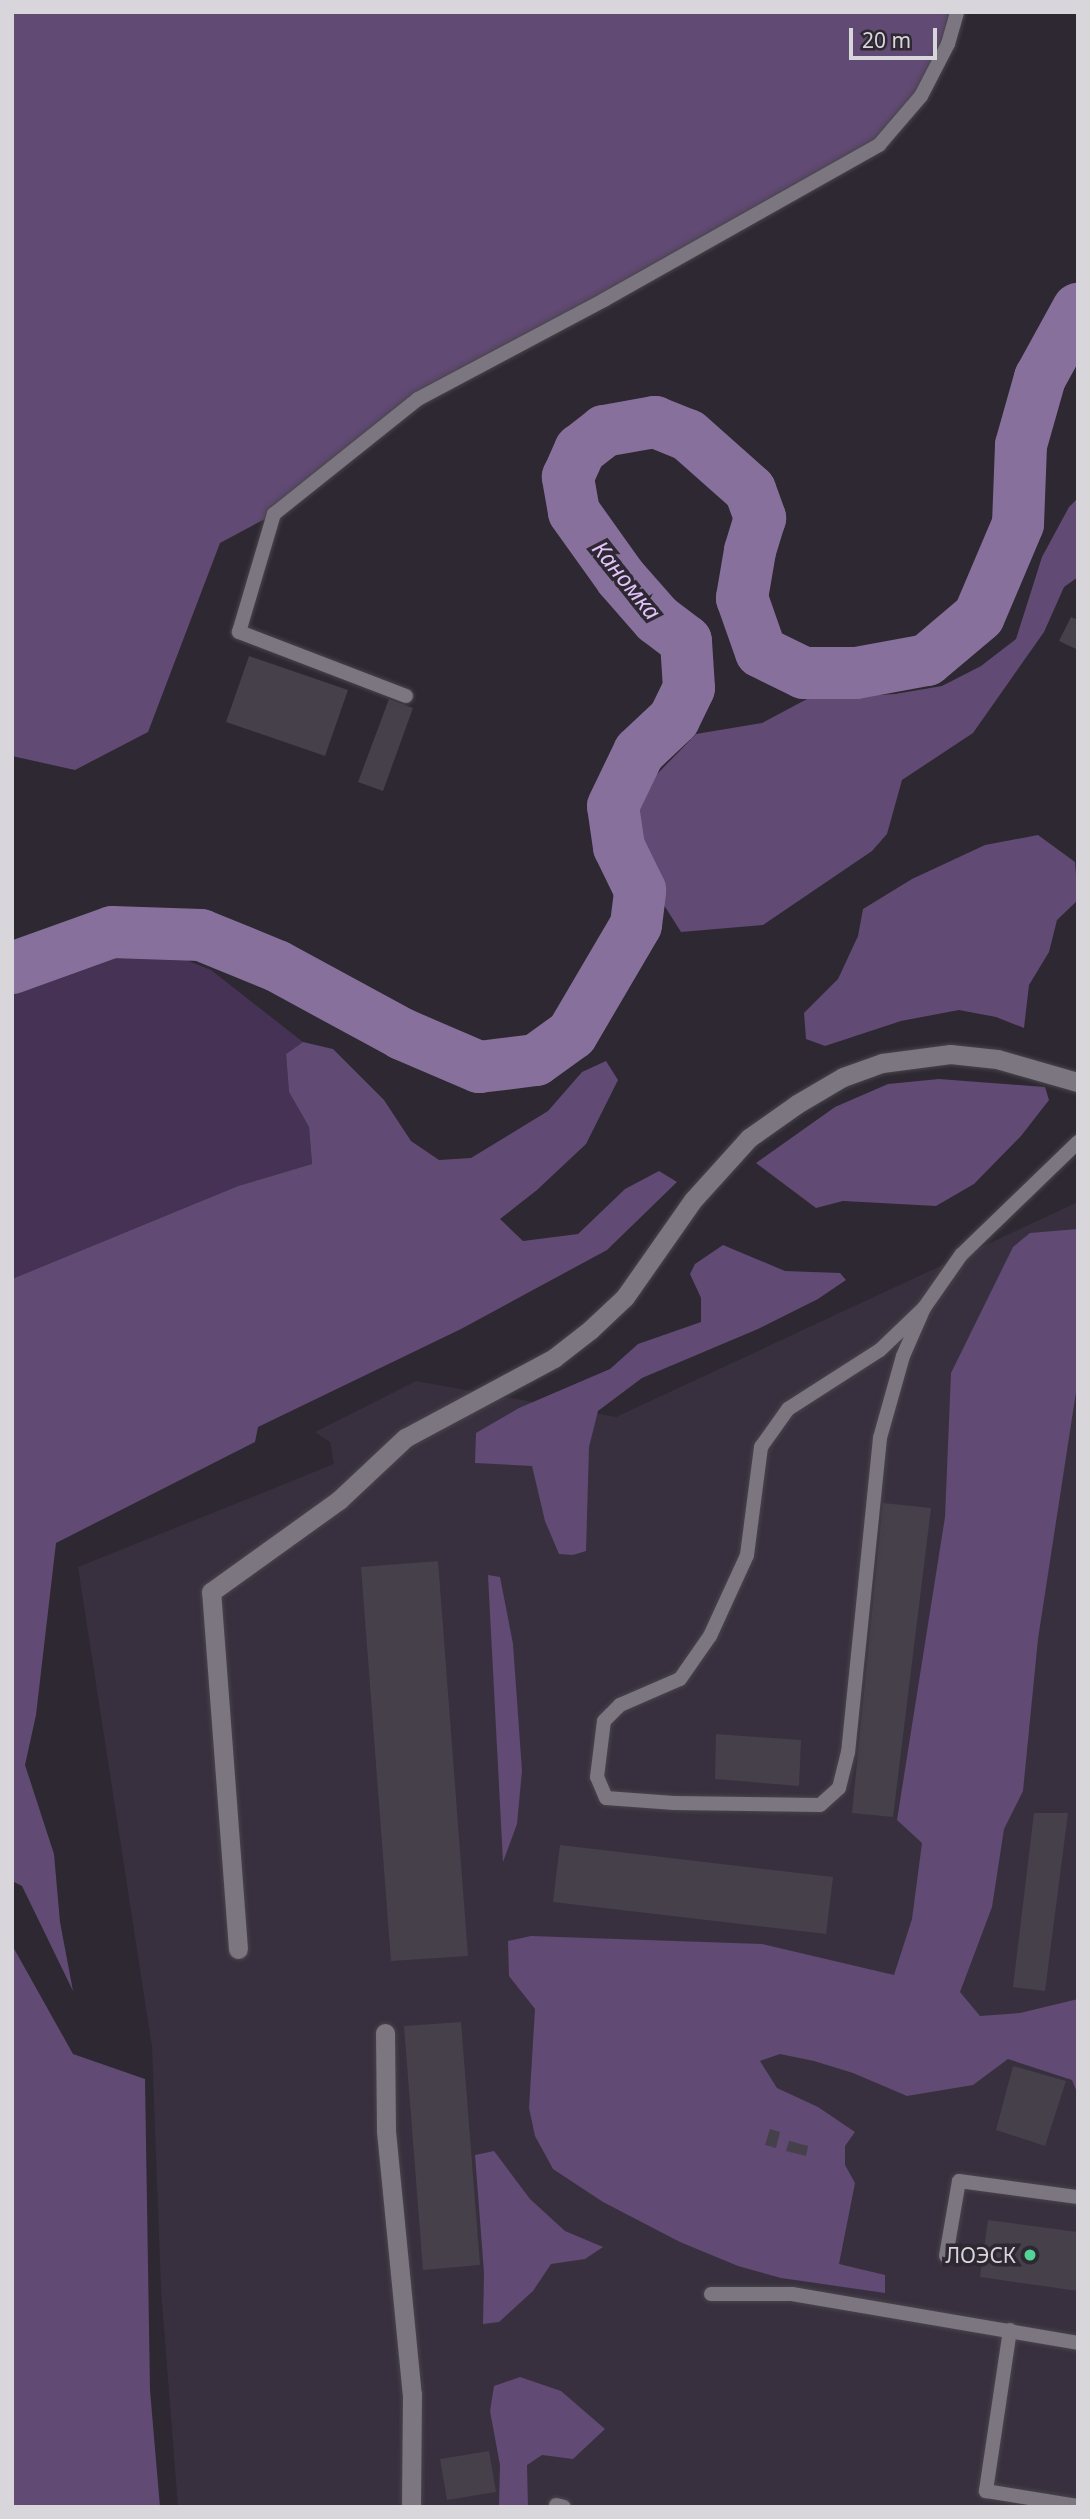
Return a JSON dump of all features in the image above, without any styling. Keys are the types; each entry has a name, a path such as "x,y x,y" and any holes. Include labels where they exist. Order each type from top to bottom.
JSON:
{"street":[{"path":"238,1949 211,1592 339,1500 405,1438 554,1358 590,1330 625,1297 693,1200 749,1138 843,1077 882,1063 950,1054 997,1059 1078,1082"},
{"path":"385,2033 386,2132 412,2394 411,2507"}],"lane":[{"path":"406,696 239,632 275,514 418,399 604,300 879,145 922,96 948,44 957,12"},
{"path":"924,1308 880,1350 788,1409 761,1447 747,1555 710,1636 680,1679 620,1705 604,1721 597,1777 606,1798 725,1805 820,1805 839,1788 848,1752 880,1438 903,1356 924,1308 961,1255 1078,1142"},
{"path":"946,2256 959,2181 1078,2197"},
{"path":"711,2294 792,2294 1078,2343"},
{"path":"1010,2330 986,2491 1078,2506"}],"shaded area":[{"path":"12,12 957,12 907,121 604,300 418,399 274,514 220,543 148,732 75,770 12,756"},
{"path":"1078,498 1078,577 1064,587 1044,632 973,733 902,780 887,834 872,851 763,925 681,932 657,894 629,861 631,801 696,734 762,723 807,699 895,694 942,686 981,666 1016,639 1042,557 1069,507"},
{"path":"1038,835 1075,862 1078,900 1057,920 1049,952 1029,985 1024,1028 996,1017 959,1010 901,1021 825,1046 806,1039 804,1013 838,979 858,936 863,909 912,879 985,845"},
{"path":"152,946 211,970 303,1042 286,1054 289,1092 309,1127 312,1164 238,1186 12,1279 12,979 76,955"},
{"path":"303,1042 333,1049 384,1100 411,1141 439,1160 471,1158 548,1111 582,1072 606,1061 618,1080 586,1144 537,1190 500,1219 523,1241 578,1234 625,1189 659,1171 677,1182 607,1250 461,1329 258,1427 255,1442 56,1543 36,1715 25,1765 54,1854 60,1922 73,1991 22,1886 12,1881 12,1279 238,1186 312,1164 309,1127 289,1092 286,1054"},
{"path":"939,1079 1045,1087 1049,1100 1021,1136 974,1184 936,1206 843,1201 816,1208 756,1163 835,1107 888,1084"},
{"path":"1078,1202 1078,2507 178,2507 161,2290 152,2047 78,1567 334,1464 330,1442 315,1432 416,1381 616,1417"},
{"path":"1078,1229 1078,1379 1038,1639 1023,1791 1004,1829 992,1907 960,1992 980,2016 1020,2013 1078,1999 1078,2095 1072,2080 1008,2059 973,2085 907,2096 853,2073 814,2061 780,2054 760,2061 777,2088 818,2107 855,2132 845,2146 845,2165 855,2183 839,2264 885,2275 885,2293 781,2278 738,2266 680,2242 603,2202 553,2169 535,2136 529,2108 535,2009 509,1976 508,1941 531,1936 762,1944 894,1975 912,1919 922,1843 897,1820 945,1517 951,1373 1013,1247 1030,1233"},
{"path":"723,1245 785,1271 840,1273 846,1280 818,1299 758,1329 642,1378 598,1411 589,1447 586,1551 573,1555 559,1554 545,1521 532,1466 475,1463 476,1433 519,1408 610,1369 638,1344 701,1322 701,1298 690,1274 695,1264"},
{"path":"488,1575 500,1577 513,1644 522,1771 517,1824 503,1862"},
{"path":"12,1945 73,2054 145,2079 150,2390 160,2507 12,2507"},
{"path":"494,2151 530,2199 565,2231 603,2247 585,2259 551,2264 533,2291 499,2322 483,2324 484,2273 475,2155"},
{"path":"520,2377 561,2391 605,2429 573,2459 542,2455 527,2465 528,2507 499,2507 500,2465 490,2411 494,2386"}],"building":[{"path":"1071,617 1078,620 1076,649 1059,641"},
{"path":"249,656 348,690 325,756 226,722"},
{"path":"389,699 413,708 383,791 358,782"},
{"path":"883,1503 931,1508 893,1817 852,1813"},
{"path":"438,1561 468,1956 391,1961 361,1567"},
{"path":"716,1734 801,1740 799,1786 715,1779"},
{"path":"1034,1813 1068,1813 1045,1991 1013,1987"},
{"path":"560,1845 833,1877 826,1934 553,1902"},
{"path":"461,2022 480,2265 423,2270 404,2026"},
{"path":"1013,2066 1066,2081 1045,2146 996,2130"},
{"path":"770,2129 780,2132 776,2148 765,2145"},
{"path":"789,2141 808,2146 806,2156 786,2151"},
{"name":"ЛОЭСК","path":"988,2220 1078,2232 1078,2291 980,2277"},
{"path":"489,2451 496,2492 447,2500 440,2459"}],"waterway":[{"name":"Каномка","path":"12,968 112,932 201,935 277,966 402,1034 479,1067 536,1060 572,1034 636,925 640,890 619,847 613,806 639,752 674,719 689,688 686,641 657,619 621,578 574,512 568,477 580,450 604,431 655,422 688,435 750,490 760,518 750,551 742,598 761,652 804,673 856,673 927,660 979,616 1018,524 1021,445 1040,378 1078,309"}],"place":[{"name":"ЛОЭСК","path":"1030,2255"}]}
